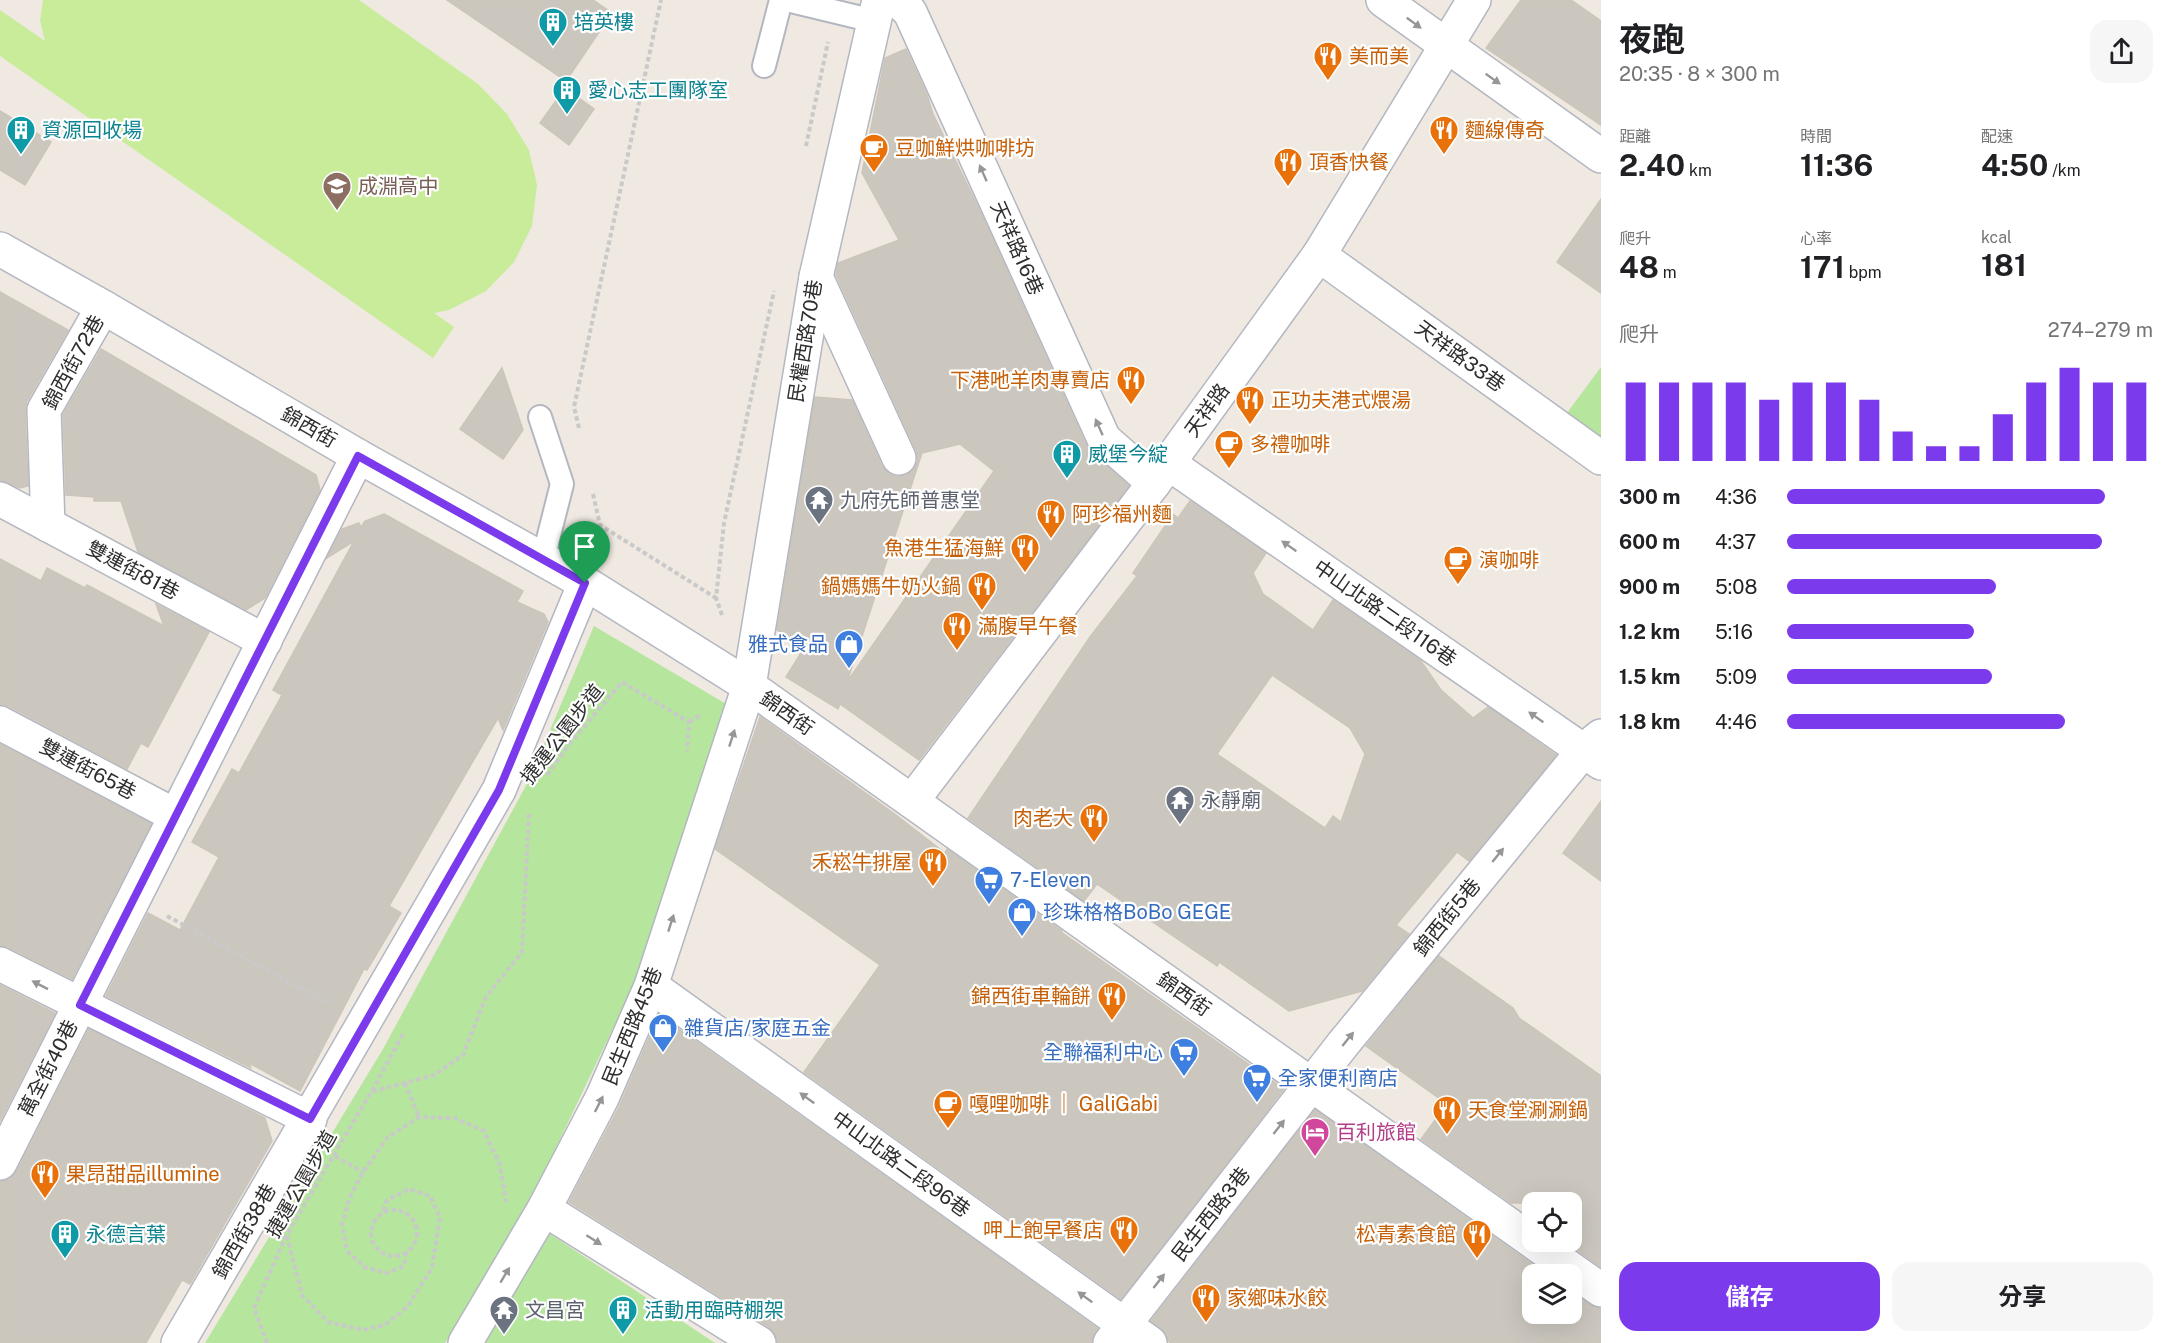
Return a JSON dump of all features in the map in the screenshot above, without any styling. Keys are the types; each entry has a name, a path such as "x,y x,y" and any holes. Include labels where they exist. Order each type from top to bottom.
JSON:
{"street":[{"path":"1383,0 1601,156"},
{"name":"天祥路","path":"912,801 1161,473 1319,255 1474,0"},
{"name":"民權西路70巷","path":"749,686 816,277 884,7"},
{"name":"天祥路16巷","path":"884,7 910,12 1104,439 1161,473"},
{"name":"錦西街","path":"0,249 358,456 585,583 749,686 1601,1290"},
{"name":"天祥路33巷","path":"1319,255 1601,458"},
{"path":"816,277 899,458"},
{"name":"錦西街72巷","path":"48,525 44,410 103,307"},
{"name":"萬全街40巷","path":"0,1163 358,456"},
{"name":"中山北路二段116巷","path":"1161,473 1595,750"},
{"name":"雙連街81巷","path":"0,499 265,641"},
{"name":"錦西街38巷","path":"178,1343 499,790 585,583"},
{"name":"民生西路45巷","path":"465,1343 544,1209 602,1098 651,986 749,686"},
{"name":"雙連街65巷","path":"0,723 176,816"},
{"name":"錦西街5巷","path":"1312,1085 1595,750"},
{"path":"0,964 310,1119"},
{"name":"中山北路二段96巷","path":"651,986 1128,1337"},
{"name":"民生西路3巷","path":"1128,1337 1312,1085"},
{"path":"544,1209 753,1341"}],"lane":[{"path":"764,66 781,0"},
{"path":"787,0 884,7"},
{"path":"540,417 562,484 543,559"}],"path":[{"path":"581,439 574,407 661,0"},
{"path":"593,493 600,525 716,598"},
{"name":"捷運公園步道","path":"544,780 571,742 622,682 689,722 687,753"},
{"name":"捷運公園步道","path":"267,1343 254,1308 286,1236 371,1092 434,1075 463,1055 486,997 522,952 530,811"},
{"path":"134,899 364,1023"},
{"path":"405,1083 419,1117"},
{"path":"406,1252 404,1266 387,1273 364,1268 347,1251 342,1224 349,1199 363,1172 388,1137 419,1117 454,1118 484,1131 500,1165 507,1212"},
{"path":"334,1156 363,1172"},
{"path":"286,1236 302,1295 328,1322 363,1330 386,1324 407,1307 432,1268 440,1217 430,1196 409,1190 387,1200 382,1214"},
{"path":"391,1210 410,1217 417,1236 413,1245 406,1252 396,1256 387,1254 378,1249 372,1241 371,1230 374,1221 382,1214 391,1210"}],"green space":[{"path":"43,0 359,0 478,84 507,114 529,150 537,185 532,226 514,262 486,291 449,310 434,313 454,327 433,358 0,56 0,10 45,41 40,21"},
{"path":"1601,367 1601,444 1564,417"},
{"path":"594,626 728,705 636,980 531,1200 445,1343 205,1343 383,1049 529,780"},
{"path":"550,1234 715,1343 483,1343"}],"building":[{"name":"培英樓","path":"447,0 593,0 612,13 566,81"},
{"path":"1521,0 1571,0 1601,21 1601,125 1486,48"},
{"path":"906,49 933,114 980,211 1087,447 1129,486 919,760 840,704 838,709 786,677 804,648 777,630 815,397 852,400 882,466 889,474 898,477 907,475 914,469 918,460 916,450 836,275 838,263 899,240 862,173 885,58","holes":["960,444 994,471 847,682 922,453"]},
{"name":"愛心志工團隊室","path":"565,88 594,109 569,145 540,123"},
{"name":"資源回收場","path":"0,111 51,142 25,185 0,170"},
{"path":"1601,199 1601,293 1557,262"},
{"path":"0,292 68,330 27,401 25,411 28,486 20,488 0,480"},
{"path":"101,349 316,475 320,490 265,598 246,610 138,552 121,501 94,501 94,497 66,495 63,415"},
{"path":"502,368 523,430 503,459 460,429"},
{"path":"1190,501 1266,553 1253,573 1263,594 1313,630 1333,600 1421,661 1441,690 1473,718 1488,707 1556,755 1469,861 1457,852 1396,925 1409,934 1362,991 1289,1011 1219,962 1217,966 1097,884 1084,901 968,818 1090,637 1137,576 1133,573 1173,514 1178,518","holes":["1272,675 1350,728 1365,754 1341,822 1333,816 1325,828 1217,754"]},
{"path":"384,514 523,591 517,602 544,614 548,622 503,730 498,718 389,906 401,913 367,970 364,969 300,1091 249,1063 251,1068 106,996 148,913 180,930 219,857 192,842 232,769 239,773 282,695 273,690 354,541 327,558 342,529 359,523 361,527 365,521"},
{"path":"0,559 41,581 47,568 85,588 87,585 164,626 156,604 209,632 148,747 141,743 127,769 9,706 0,704"},
{"path":"760,717 945,853 947,849 1284,1089 1121,1299 804,1072 880,965 715,849"},
{"path":"0,744 151,824 72,979 0,945"},
{"path":"1601,801 1601,881 1563,853"},
{"path":"1439,956 1513,1008 1519,1018 1601,1076 1601,1267 1580,1252 1582,1192 1522,1192 1522,1203 1511,1203 1421,1139 1447,1104 1366,1046"},
{"path":"0,985 55,1013 0,1121"},
{"path":"659,1015 1098,1329 1092,1343 778,1343 769,1327 569,1202 619,1107"},
{"path":"89,1029 265,1118 272,1141 190,1284 182,1280 146,1343 0,1343 0,1182 10,1179 17,1171"},
{"path":"1315,1110 1532,1264 1522,1264 1522,1324 1582,1324 1582,1299 1590,1305 1601,1308 1601,1343 1171,1343 1161,1328 1151,1321"}],"place":[{"name":"培英樓","path":"553,48"},
{"name":"美而美","path":"1328,82"},
{"name":"愛心志工團隊室","path":"567,116"},
{"name":"資源回收場","path":"21,156"},
{"name":"麵線傳奇","path":"1444,156"},
{"name":"豆咖鮮烘咖啡坊","path":"874,174"},
{"name":"頂香快餐","path":"1288,188"},
{"name":"成淵高中","path":"337,212"},
{"name":"下港吔羊肉專賣店","path":"1131,406"},
{"name":"正功夫港式煨湯","path":"1250,426"},
{"name":"多禮咖啡","path":"1229,470"},
{"name":"威堡今綻","path":"1067,480"},
{"name":"九府先師普惠堂","path":"819,526"},
{"name":"阿珍福州麵","path":"1051,540"},
{"name":"魚港生猛海鮮","path":"1025,574"},
{"name":"演咖啡","path":"1458,586"},
{"name":"鍋媽媽牛奶火鍋","path":"982,612"},
{"name":"滿腹早午餐","path":"957,652"},
{"name":"雅式食品","path":"849,670"},
{"name":"永靜廟","path":"1180,826"},
{"name":"肉老大","path":"1094,844"},
{"name":"禾崧牛排屋","path":"933,888"},
{"name":"7-Eleven","path":"989,906"},
{"name":"珍珠格格BoBo GEGE","path":"1022,938"},
{"name":"錦西街車輪餅","path":"1112,1022"},
{"name":"雜貨店/家庭五金","path":"663,1054"},
{"name":"全聯福利中心","path":"1184,1078"},
{"name":"全家便利商店","path":"1257,1104"},
{"name":"嘎哩咖啡 ｜ GaliGabi","path":"948,1130"},
{"name":"天食堂涮涮鍋","path":"1447,1136"},
{"name":"百利旅館","path":"1315,1158"},
{"name":"果昂甜品illumine","path":"45,1200"},
{"name":"呷上飽早餐店","path":"1124,1256"},
{"name":"永德言葉","path":"65,1260"},
{"name":"松青素食館","path":"1477,1260"},
{"name":"家鄉味水餃","path":"1206,1324"},
{"name":"文昌宮","path":"504,1336"},
{"name":"活動用臨時棚架","path":"623,1336"}],"route":[{"path":"358,456 585,583 499,790 310,1119 80,1005 358,456"}]}
